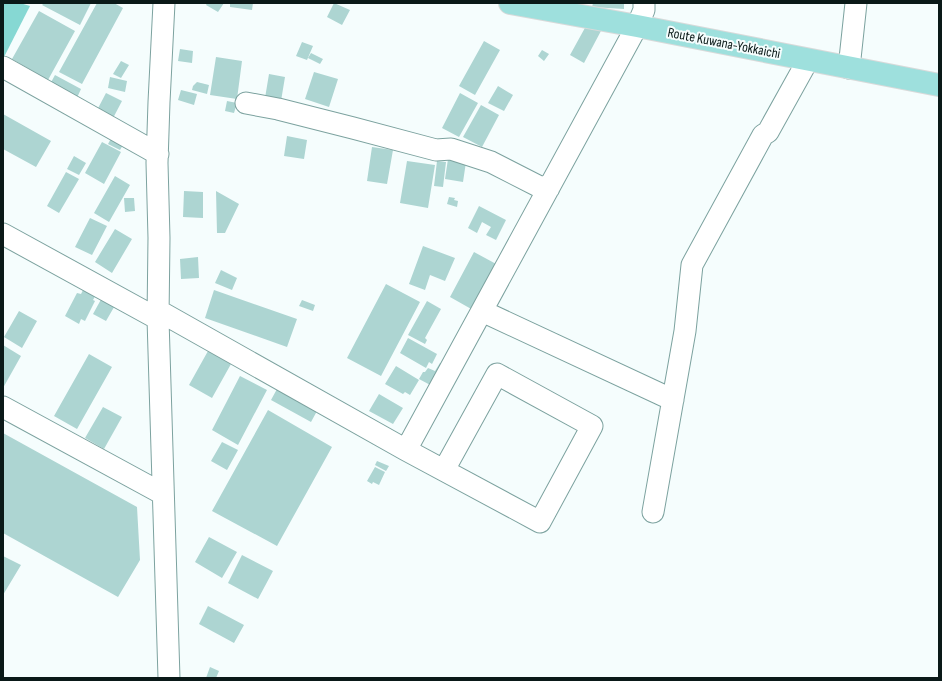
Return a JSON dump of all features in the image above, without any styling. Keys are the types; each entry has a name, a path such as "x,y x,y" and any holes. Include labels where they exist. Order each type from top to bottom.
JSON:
{"main road":[{"name":"Route Kuwana-Yokkaichi","path":"510,3 637,26 939,85"}],"street":[{"path":"164,3 159,102 158,315 169,678"},
{"path":"406,450 637,26 644,10 644,3"},
{"path":"849,68 856,3"},
{"path":"653,512 685,331 692,265 762,135 768,132 808,60"},
{"path":"3,67 158,154"},
{"path":"246,103 278,109 436,150 451,149 491,162 538,186 549,188"},
{"path":"3,234 158,315 406,450 540,522 592,426 497,374 444,470"},
{"path":"482,311 673,400"},
{"path":"3,407 163,494"}],"shaded area":[{"path":"3,3 20,3 30,6 3,59"}],"building":[{"path":"44,3 91,3 80,25 42,5"},
{"path":"97,3 114,3 123,8 82,84 59,72"},
{"path":"207,3 224,3 218,12 206,5"},
{"path":"230,3 253,3 252,10 230,7"},
{"path":"334,3 350,10 342,25 327,17"},
{"path":"593,3 624,3 624,9 592,7"},
{"path":"39,11 75,31 48,80 12,59"},
{"path":"586,26 602,29 584,63 570,55"},
{"path":"484,41 500,50 475,95 459,86"},
{"path":"302,42 313,46 307,60 296,56"},
{"path":"180,49 193,51 192,63 178,61"},
{"path":"542,50 549,54 544,61 538,56"},
{"path":"311,53 323,59 320,64 308,58"},
{"path":"216,57 242,61 237,99 210,95"},
{"path":"121,61 129,65 121,78 113,74"},
{"path":"314,72 338,79 329,107 305,99"},
{"path":"269,74 285,77 281,101 265,98"},
{"path":"55,75 81,89 76,100 49,86"},
{"path":"110,77 127,81 125,92 108,88"},
{"path":"197,82 209,85 207,94 192,90 193,86"},
{"path":"498,86 513,95 504,111 488,103"},
{"path":"181,90 197,94 194,105 178,100"},
{"path":"106,93 122,101 111,122 95,114"},
{"path":"460,93 478,103 459,137 442,128"},
{"path":"227,101 237,103 234,113 225,111"},
{"path":"481,105 499,115 482,147 463,137"},
{"path":"3,114 51,141 36,167 3,149"},
{"path":"115,131 127,138 120,150 108,144"},
{"path":"287,136 307,140 304,159 284,156"},
{"path":"102,142 121,152 104,184 85,173"},
{"path":"372,147 393,150 387,184 367,181"},
{"path":"74,156 86,163 79,175 67,169"},
{"path":"448,159 466,162 463,182 445,179"},
{"path":"407,161 435,165 428,208 400,203"},
{"path":"437,161 446,162 443,187 434,186"},
{"path":"66,172 79,179 59,213 47,206"},
{"path":"115,176 130,185 109,222 94,213"},
{"path":"184,191 203,192 203,218 183,217"},
{"path":"216,191 239,204 225,233 217,233"},
{"path":"449,197 455,198 454,200 458,201 457,207 447,204"},
{"path":"124,198 134,198 135,211 125,212"},
{"path":"479,206 506,220 496,240 486,235 491,227 482,222 477,233 468,228"},
{"path":"90,218 107,226 92,255 75,247"},
{"path":"115,229 132,239 112,273 95,262"},
{"path":"423,246 455,258 445,281 430,275 425,290 409,284"},
{"path":"474,252 498,265 473,310 450,297"},
{"path":"198,257 199,278 181,279 180,259"},
{"path":"221,270 237,278 232,290 215,283"},
{"path":"86,284 98,291 93,300 95,301 85,321 81,319 79,324 65,316 77,293 81,294"},
{"path":"386,284 420,302 381,376 347,358"},
{"path":"214,290 297,319 287,347 205,318"},
{"path":"104,294 117,302 106,321 93,314"},
{"path":"302,300 315,305 313,311 299,306"},
{"path":"427,301 441,309 425,338 427,340 425,344 408,335"},
{"path":"19,311 37,321 22,348 4,337"},
{"path":"408,338 437,354 432,364 429,362 426,368 400,353"},
{"path":"3,345 21,356 3,388"},
{"path":"208,351 231,364 212,398 189,385"},
{"path":"89,354 112,367 77,429 54,416"},
{"path":"440,363 445,366 434,387 419,379 423,372 425,372 428,368 435,371"},
{"path":"396,366 419,380 410,395 405,392 403,394 385,384"},
{"path":"240,376 267,390 238,445 212,430"},
{"path":"277,389 317,411 311,422 271,400"},
{"path":"379,394 403,408 393,424 369,411"},
{"path":"103,407 122,417 104,449 85,438"},
{"path":"268,410 332,447 277,546 212,511"},
{"path":"3,433 137,507 140,560 118,597 3,533"},
{"path":"222,442 238,450 227,470 211,461"},
{"path":"377,461 389,466 386,471 375,465"},
{"path":"375,467 385,472 379,485 373,482 372,484 367,481"},
{"path":"209,537 237,552 222,578 195,562"},
{"path":"242,555 273,571 258,599 228,583"},
{"path":"3,556 21,565 3,595"},
{"path":"208,606 244,625 234,643 199,624"},
{"path":"210,667 219,671 216,678 206,678"}]}
